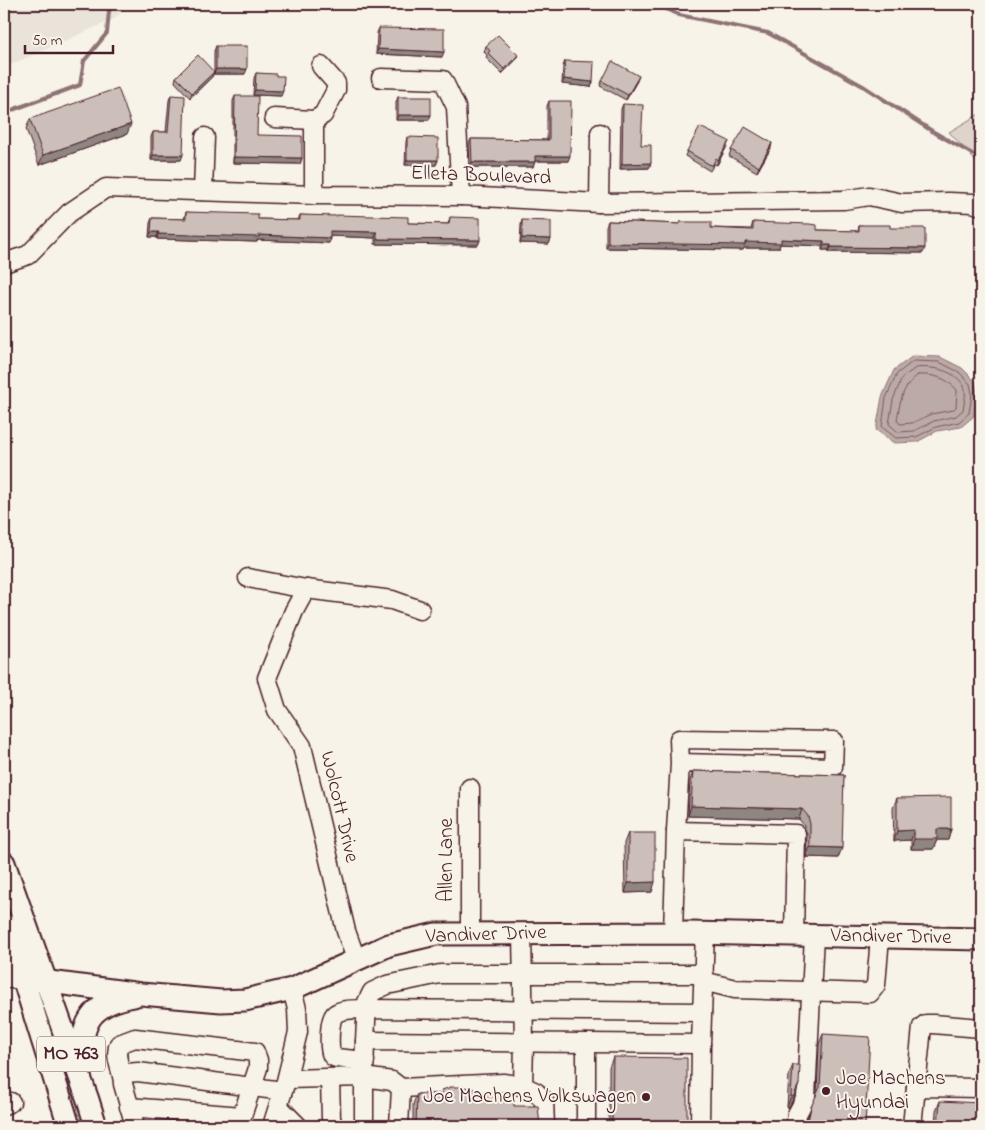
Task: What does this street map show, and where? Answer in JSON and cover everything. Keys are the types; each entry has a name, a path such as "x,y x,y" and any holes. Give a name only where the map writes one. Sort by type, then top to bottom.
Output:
{"main road":[{"name":"MO 763","path":"4,864 96,1126"},
{"name":"MO 763","path":"4,924 14,977 69,1126"},
{"name":"Vandiver Drive","path":"14,977 142,994 221,1001 245,1000 292,989 389,945 436,934 470,932 705,933 981,939"},
{"path":"79,1075 84,1026 94,1011 116,999 142,994"}],"street":[{"path":"274,118 314,120 323,115 336,90 336,83 321,66"},
{"path":"381,78 443,80 456,108 461,196"},
{"path":"314,120 314,195"},
{"path":"599,203 600,133"},
{"path":"203,191 205,137"},
{"name":"Elleta Boulevard","path":"4,264 28,255 69,213 106,188 314,195 461,196 599,203 844,200 869,196 902,203 949,202 973,203 981,206"},
{"path":"248,578 306,589 383,598 420,610"},
{"name":"Wolcott Drive","path":"306,589 294,611 268,678 277,710 302,746 346,930 356,959"},
{"path":"673,933 680,763 679,739 834,741 833,767 680,763"},
{"name":"Allen Lane","path":"470,788 470,932"},
{"path":"676,831 796,834 804,935 811,991 806,1097 797,1114 795,1126"},
{"path":"522,933 523,1086"},
{"path":"700,1126 705,933"},
{"path":"364,1126 367,1002 372,992 387,985 440,974 522,975 703,978 735,989 870,993 876,985 880,937"},
{"path":"272,1126 283,1092 298,1032 297,1009 292,989"},
{"path":"545,1126 544,1100 536,1092 523,1086 503,1083 401,1088 364,1069 332,1056 330,1051 331,1018 342,1011 366,1009 702,1012"},
{"path":"912,1126 922,1027 926,1024 933,1024 981,1028"},
{"path":"129,1106 239,1121 258,1068 255,1052 135,1038 119,1044 117,1049 118,1058 123,1084 134,1126"},
{"path":"365,1041 701,1044"},
{"path":"586,1043 586,1126"},
{"path":"123,1077 127,1073 138,1072 283,1092 364,1069"},
{"path":"330,1078 331,1119 334,1126"},
{"path":"916,1087 981,1088"},
{"path":"399,1126 401,1088"},
{"path":"283,1092 298,1126"}],"shaded area":[{"path":"4,4 130,4 114,19 4,68"},
{"path":"981,113 981,167 949,132"}],"water":[{"path":"913,356 940,357 962,368 975,381 977,394 974,416 961,427 937,431 917,442 894,443 876,430 882,397 894,370"}],"building":[{"path":"379,28 444,29 444,52 378,49"},
{"path":"498,35 518,55 504,69 488,53 490,51 486,46"},
{"path":"216,46 247,46 247,69 216,69"},
{"path":"198,55 214,72 192,93 176,77"},
{"path":"565,61 594,62 593,82 564,79"},
{"path":"612,61 639,76 628,95 602,81"},
{"path":"256,73 284,76 283,91 255,90"},
{"path":"118,88 131,124 43,155 30,119"},
{"path":"171,95 185,96 183,155 153,155 153,132 168,132"},
{"path":"235,96 258,96 257,135 302,136 302,158 234,157"},
{"path":"398,97 431,97 431,115 398,115"},
{"path":"549,101 571,101 570,156 535,156 535,162 472,162 471,139 549,140"},
{"path":"623,104 643,105 641,145 651,145 651,163 622,164"},
{"path":"700,127 729,141 718,160 716,158 712,166 687,151"},
{"path":"745,127 772,143 759,167 731,150"},
{"path":"407,137 438,138 438,160 407,160"},
{"path":"186,212 258,214 258,219 300,220 300,215 408,217 408,223 449,224 450,217 480,218 480,240 377,239 377,232 330,231 330,238 158,234 159,232 151,232 152,218 186,219"},
{"path":"522,220 551,221 551,239 522,238"},
{"path":"608,221 680,224 680,222 711,222 711,228 753,230 753,222 809,224 817,225 817,230 859,231 859,225 890,225 890,228 925,228 925,248 831,247 831,245 824,245 824,241 781,239 781,243 745,242 745,245 608,243"},
{"path":"693,771 844,775 842,848 810,847 810,824 808,816 802,809 691,806"},
{"path":"951,797 951,829 937,829 937,839 914,839 914,830 897,831 897,798"},
{"path":"628,833 655,833 655,882 628,883"},
{"name":"Joe Machens Hyundai","path":"823,1034 870,1037 865,1126 808,1126 811,1107 820,1087"},
{"name":"Joe Machens Volkswagen","path":"613,1057 687,1058 687,1126 612,1126"},
{"path":"793,1065 800,1065 799,1084 793,1097 791,1096"},
{"path":"451,1087 474,1089 474,1092 514,1092 514,1106 538,1106 540,1126 416,1126 417,1094 442,1094 442,1090"},
{"path":"940,1101 981,1103 981,1126 938,1126"}],"waterway":[{"path":"4,113 80,85 84,61 107,33 109,11 114,4"},
{"path":"656,4 679,15 768,33 863,86 932,131 981,159"}],"place":[{"name":"Joe Machens Hyundai","path":"826,1091"},
{"name":"Joe Machens Volkswagen","path":"646,1097"}]}
